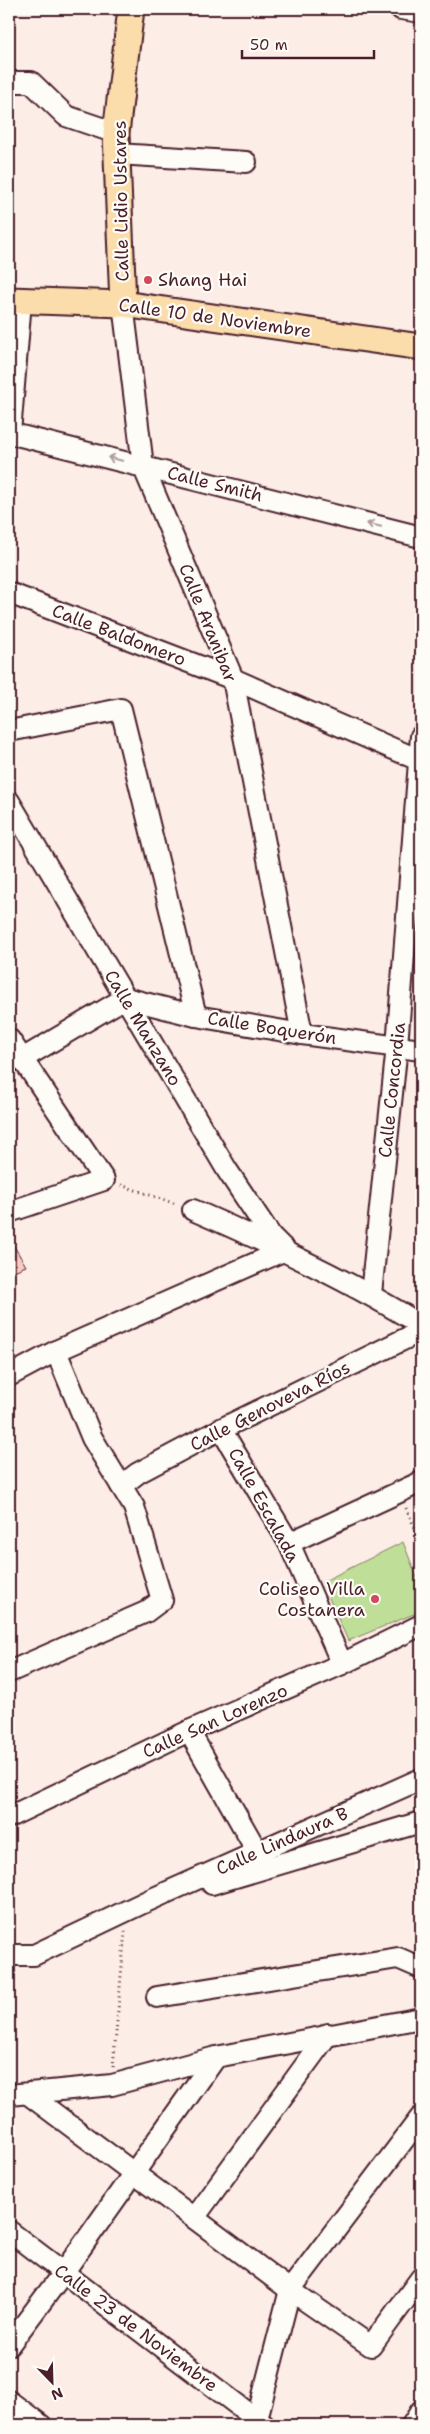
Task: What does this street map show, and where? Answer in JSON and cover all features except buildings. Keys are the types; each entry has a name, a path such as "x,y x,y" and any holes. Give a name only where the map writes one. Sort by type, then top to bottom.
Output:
{"main road":[{"name":"Calle Lidio Ustares","path":"123,304 116,143 131,9"},
{"name":"Calle 10 de Noviembre","path":"15,301 123,304 421,347"}],"street":[{"path":"401,9 421,12"},
{"path":"9,82 31,82 66,116 116,143 246,162"},
{"path":"9,433 15,301"},
{"name":"Calle Aranibar","path":"123,304 143,466 233,678 302,1034"},
{"name":"Calle Smith","path":"9,433 421,537"},
{"name":"Calle Baldomero","path":"9,593 233,678 420,760"},
{"path":"9,731 121,709 196,1016"},
{"name":"Calle Concordia","path":"371,1294 397,1046 421,736"},
{"name":"Calle Manzano","path":"9,801 227,1170 271,1236 285,1250"},
{"path":"22,1059 125,998"},
{"name":"Calle Boquerón","path":"125,998 196,1016 302,1034 421,1050"},
{"path":"9,1039 104,1180 9,1212"},
{"path":"194,1210 285,1250 371,1294 421,1325"},
{"path":"9,1376 56,1351 285,1250"},
{"name":"Calle Genoveva Ríos","path":"121,1486 138,1473 221,1429 421,1331"},
{"path":"9,1672 146,1612 162,1600 134,1507 92,1438 56,1351"},
{"name":"Calle Escalada","path":"221,1429 289,1543 342,1664"},
{"path":"289,1543 421,1482"},
{"name":"Calle San Lorenzo","path":"9,1817 189,1731 342,1664 421,1625"},
{"path":"189,1731 258,1853"},
{"name":"Calle Lindaura B","path":"9,1955 34,1955 135,1907 421,1779"},
{"name":"Calle Lindaura B","path":"135,1907 421,1822"},
{"path":"157,1997 398,1958 421,1968"},
{"path":"18,2095 112,2085 216,2057 328,2034 421,2018"},
{"path":"194,2218 328,2034"},
{"path":"9,2345 63,2273 216,2057"},
{"path":"18,2095 134,2173 290,2290 371,2346 421,2278"},
{"path":"258,2423 290,2290 421,2117"},
{"name":"Calle 23 de Noviembre","path":"9,2231 258,2423"},
{"path":"9,2401 41,2425"},
{"path":"412,2425 421,2411"}],"path":[{"path":"104,1180 194,1210"},
{"path":"398,1492 421,1542"},
{"path":"112,2085 135,1907"}],"green space":[{"name":"Coliseo Villa Costanera","path":"403,1542 421,1588 421,1611 348,1641 322,1582"}],"place":[{"name":"Shang Hai","path":"148,280"},
{"name":"Coliseo Villa Costanera","path":"375,1599"}]}
